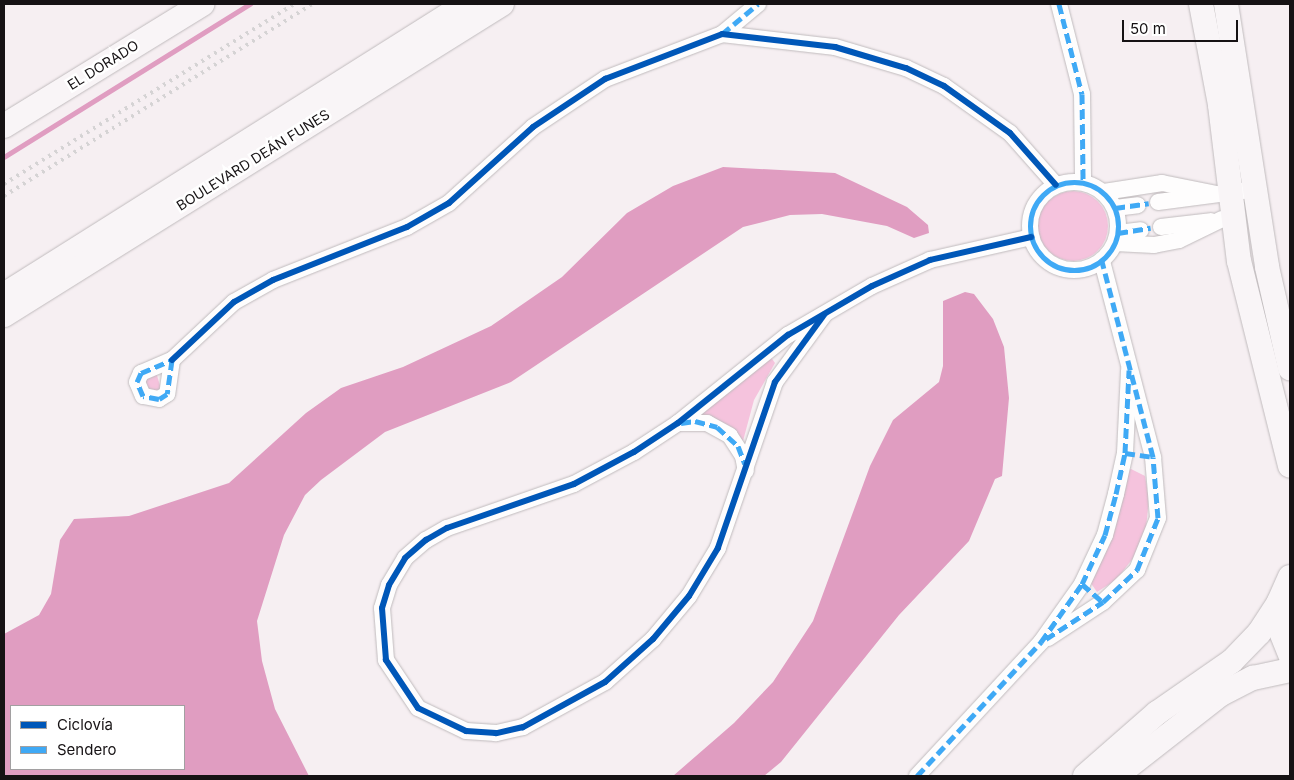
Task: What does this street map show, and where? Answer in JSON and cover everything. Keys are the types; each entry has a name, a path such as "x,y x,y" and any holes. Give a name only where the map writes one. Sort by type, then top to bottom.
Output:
{"street":[{"name":"EL DORADO","path":"4,126 202,4"},
{"name":"BOULEVARD DEÁN FUNES","path":"4,295 464,10 502,4"},
{"path":"172,360 234,302 273,280 407,227 449,203 533,127 605,79 722,34 758,4"},
{"path":"1059,4 1082,94 1083,182"},
{"path":"1201,4 1220,105 1223,193 1227,219 1290,466"},
{"path":"1226,4 1260,214 1290,368"},
{"name":"BOULEVARD DEÁN FUNES","path":"4,315 464,10"},
{"path":"722,34 836,47 906,68 984,113 1010,133 1056,185"},
{"path":"1083,182 1104,192 1115,208 1117,238 1102,261 1089,268 1059,268 1046,261 1031,237 1037,201 1056,185 1083,182"},
{"path":"1104,192 1162,183 1223,193"},
{"path":"1158,202 1257,189"},
{"path":"1179,199 1182,224"},
{"path":"1115,208 1138,204"},
{"path":"1161,227 1260,214"},
{"path":"1117,238 1172,242 1227,219"},
{"path":"1117,238 1141,230"},
{"path":"824,315 775,382 746,474 718,548 689,596 653,638 605,682 523,727 496,732 466,731 418,708 386,660 382,636 389,585 405,558 447,528 574,484 678,424 746,366 824,315 930,260 1031,237"},
{"path":"1041,642 1103,602 1137,570 1150,545 1159,493 1153,457 1102,261"},
{"path":"917,776 1041,642 1082,584 1104,535 1125,453 1129,370"},
{"path":"678,424 707,423 730,436 743,456 746,474"},
{"path":"1125,453 1153,457"},
{"path":"1085,776 1157,713 1232,661 1259,633 1279,602 1290,576"},
{"path":"1082,584 1103,602"},
{"path":"1279,602 1278,622 1290,654"},
{"path":"1116,776 1221,694 1253,678 1290,670"}],"shaded area":[{"path":"723,167 835,173 907,207 928,225 929,233 914,238 887,226 822,214 790,215 743,227 511,382 385,432 321,480 305,495 284,535 257,621 262,661 275,709 309,776 4,776 4,634 39,615 51,594 60,540 74,519 129,516 229,483 306,413 341,388 403,367 491,326 562,277 627,213 673,186"},
{"path":"1073,191 1086,194 1098,201 1105,213 1108,226 1105,239 1098,251 1086,258 1073,261 1060,258 1048,251 1041,239 1038,226 1041,213 1048,201 1060,194"},
{"path":"965,292 974,294 993,319 1004,347 1009,398 1002,476 995,479 969,541 899,615 781,762 764,776 673,776 734,723 773,682 813,621 870,466 893,420 939,382 943,366 943,301"},
{"path":"770,356 775,363 754,400 743,441 702,418 701,413"},
{"path":"156,372 161,389 151,394 141,377"},
{"path":"1131,469 1145,476 1149,499 1146,528 1134,557 1116,580 1097,592 1088,579 1126,471"}],"waterway":[{"path":"4,157 250,4"}],"railway":[{"path":"4,184 294,4"},
{"path":"4,196 313,4"}],"marked path":[{"path":"722,34 758,4"},
{"path":"1059,4 1082,94 1083,182"},
{"path":"1065,182 1083,182 1099,189 1111,201 1118,217 1118,226 1118,235 1111,251 1099,263 1083,270 1065,270 1049,263 1037,251 1030,235 1030,217 1037,201 1049,189 1065,182"},
{"path":"1115,208 1149,203"},
{"path":"1118,233 1151,228"},
{"path":"1046,639 1103,602 1137,570 1158,518 1153,457 1102,261"},
{"path":"172,360 167,394 159,399 143,396 137,382 141,373 172,360"},
{"path":"917,776 1041,642 1082,584 1105,535 1116,494 1125,453 1129,370"},
{"path":"681,423 695,421 717,427 738,446 745,464"},
{"path":"1125,453 1153,457"},
{"path":"1082,584 1103,602"}],"cycle path":[{"path":"172,360 234,302 273,280 407,227 449,203 533,127 605,79 722,34 835,47 906,68 944,86 1010,133 1056,185"},
{"path":"824,315 775,382 718,548 689,596 653,639 605,682 523,727 496,733 466,731 418,708 386,660 382,608 389,585 405,558 426,540 447,528 574,484 634,452 678,423 788,335 872,286 930,260 1031,237"}]}
